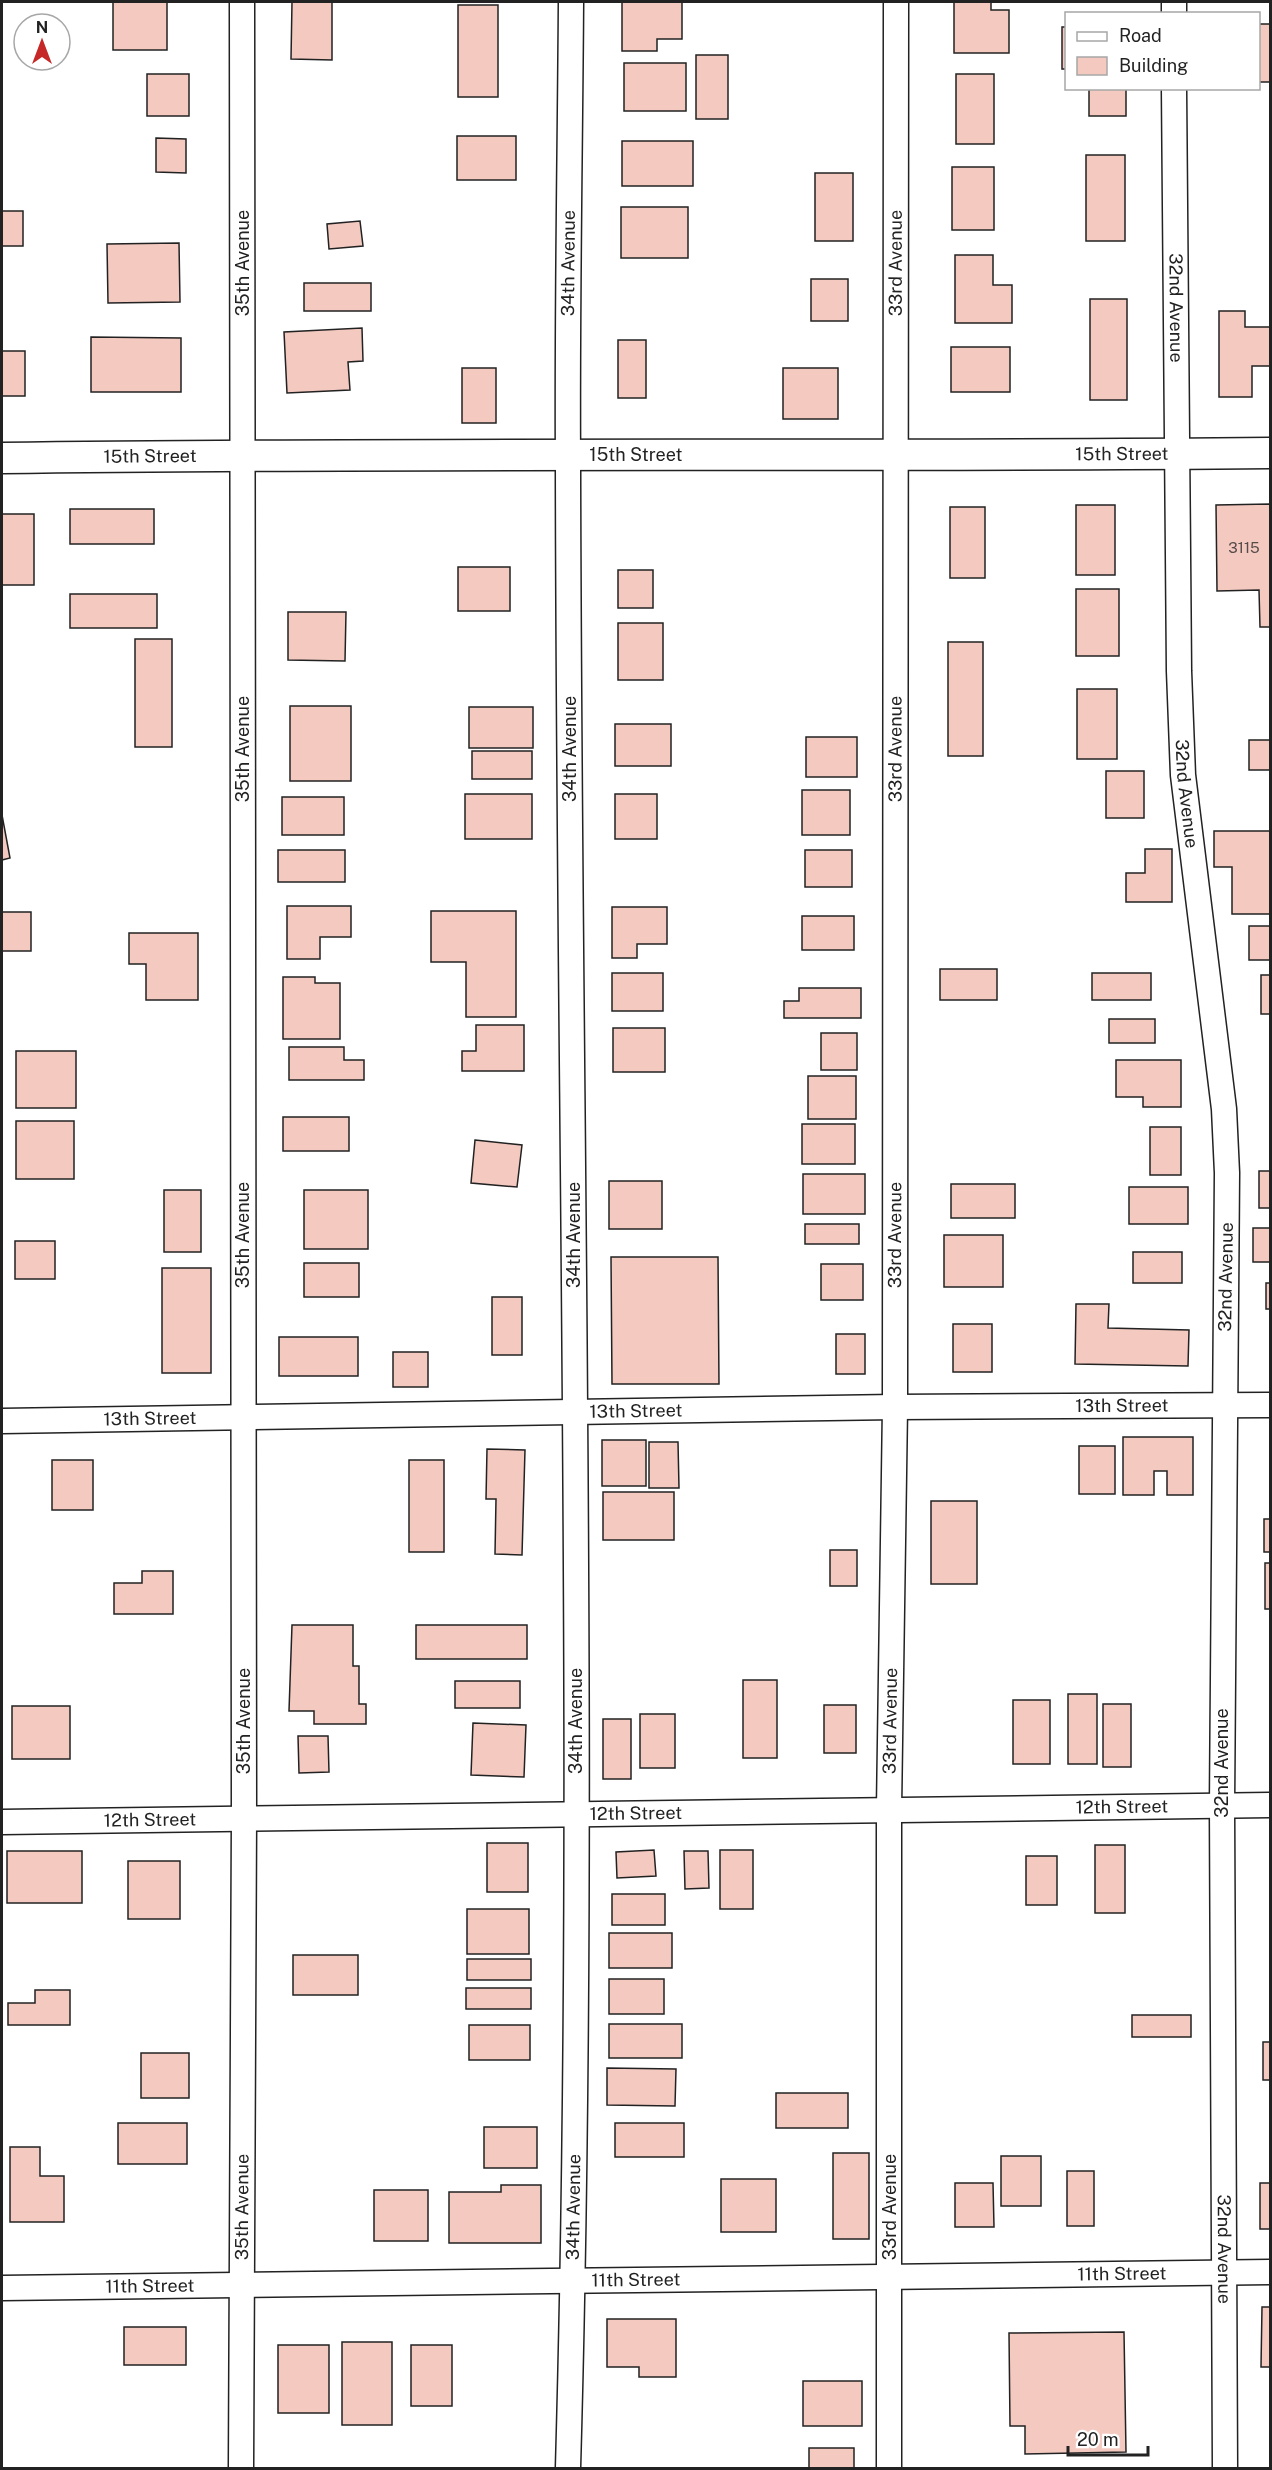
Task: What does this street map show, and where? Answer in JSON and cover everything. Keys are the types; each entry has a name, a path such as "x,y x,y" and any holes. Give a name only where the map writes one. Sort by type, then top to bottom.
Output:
{"street":[{"name":"35th Avenue","path":"241,2469 242,2"},
{"name":"34th Avenue","path":"568,2469 573,2281 576,1813 568,456 571,2"},
{"name":"33rd Avenue","path":"888,2469 889,1809 895,1407 896,2"},
{"name":"32nd Avenue","path":"1174,90 1176,453 1183,775 1224,1109 1227,1173 1222,1806 1225,2469"},
{"name":"15th Street","path":"2,458 243,455 1270,453"},
{"name":"13th Street","path":"2,1421 895,1407 1270,1405"},
{"name":"12th Street","path":"2,1821 1270,1805"},
{"name":"11th Street","path":"2,2288 1270,2272"}],"building":[{"path":"113,2 167,2 167,50 113,50"},
{"path":"292,2 332,2 332,60 291,59"},
{"path":"622,2 682,2 682,39 657,39 657,51 622,51"},
{"path":"954,2 991,2 991,10 1009,10 1009,53 954,53"},
{"path":"458,5 498,5 498,97 458,97"},
{"path":"1260,24 1270,24 1270,82 1260,82"},
{"path":"1062,27 1065,27 1065,69 1062,69"},
{"path":"696,55 728,55 728,119 696,119"},
{"path":"624,63 686,63 686,111 624,111"},
{"path":"147,74 189,74 189,116 147,116"},
{"path":"956,74 994,74 994,144 956,144"},
{"path":"1089,90 1126,90 1126,116 1089,116"},
{"path":"457,136 516,136 516,180 457,180"},
{"path":"156,138 186,139 186,173 156,172"},
{"path":"622,141 693,141 693,186 622,186"},
{"path":"1086,155 1125,155 1125,241 1086,241"},
{"path":"952,167 994,167 994,230 952,230"},
{"path":"815,173 853,173 853,241 815,241"},
{"path":"621,207 688,207 688,258 621,258"},
{"path":"2,211 23,211 23,246 2,246"},
{"path":"360,221 363,246 329,249 327,224"},
{"path":"179,243 180,302 108,303 107,244"},
{"path":"955,255 993,255 993,285 1012,285 1012,323 955,323"},
{"path":"811,279 848,279 848,321 811,321"},
{"path":"304,283 371,283 371,311 304,311"},
{"path":"1090,299 1127,299 1127,400 1090,400"},
{"path":"1219,311 1245,311 1245,327 1270,327 1270,366 1252,366 1252,397 1219,397"},
{"path":"362,328 363,361 348,362 350,390 287,393 284,332"},
{"path":"91,337 181,338 181,392 91,392"},
{"path":"618,340 646,340 646,398 618,398"},
{"path":"951,347 1010,347 1010,392 951,392"},
{"path":"2,351 25,351 25,396 2,396"},
{"path":"462,368 496,368 496,423 462,423"},
{"path":"783,368 838,368 838,419 783,419"},
{"path":"1270,504 1270,627 1260,627 1259,590 1217,591 1216,505"},
{"path":"1076,505 1115,505 1115,575 1076,575"},
{"path":"950,507 985,507 985,578 950,578"},
{"path":"70,509 154,509 154,544 70,544"},
{"path":"2,514 34,514 34,585 2,585"},
{"path":"458,567 510,567 510,611 458,611"},
{"path":"618,570 653,570 653,608 618,608"},
{"path":"1076,589 1119,589 1119,656 1076,656"},
{"path":"70,594 157,594 157,628 70,628"},
{"path":"288,612 346,612 345,661 288,660"},
{"path":"618,623 663,623 663,680 618,680"},
{"path":"135,639 172,639 172,747 135,747"},
{"path":"948,642 983,642 983,756 948,756"},
{"path":"1077,689 1117,689 1117,759 1077,759"},
{"path":"290,706 351,706 351,781 290,781"},
{"path":"469,707 533,707 533,748 469,748"},
{"path":"615,724 671,724 671,766 615,766"},
{"path":"806,737 857,737 857,777 806,777"},
{"path":"1249,740 1270,740 1270,770 1249,770"},
{"path":"472,751 532,751 532,779 472,779"},
{"path":"1106,771 1144,771 1144,818 1106,818"},
{"path":"802,790 850,790 850,835 802,835"},
{"path":"465,794 532,794 532,839 465,839"},
{"path":"615,794 657,794 657,839 615,839"},
{"path":"282,797 344,797 344,835 282,835"},
{"path":"2,815 10,858 2,860"},
{"path":"1214,831 1270,831 1270,914 1232,914 1232,867 1214,867"},
{"path":"1145,849 1172,849 1172,902 1126,902 1126,873 1145,873"},
{"path":"278,850 345,850 345,882 278,882"},
{"path":"805,850 852,850 852,887 805,887"},
{"path":"287,906 351,906 351,937 320,937 320,959 287,959"},
{"path":"612,907 667,907 667,944 637,944 637,958 612,958"},
{"path":"431,911 516,911 516,1017 466,1017 466,962 431,962"},
{"path":"2,912 31,912 31,951 2,951"},
{"path":"802,916 854,916 854,950 802,950"},
{"path":"1249,926 1270,926 1270,960 1249,960"},
{"path":"129,933 198,933 198,1000 146,1000 146,964 129,964"},
{"path":"940,969 997,969 997,1000 940,1000"},
{"path":"612,973 663,973 663,1011 612,1011"},
{"path":"1092,973 1151,973 1151,1000 1092,1000"},
{"path":"1261,975 1270,975 1270,1014 1261,1014"},
{"path":"283,977 315,977 315,983 340,983 340,1039 283,1039"},
{"path":"799,988 861,988 861,1018 784,1018 784,1001 799,1001"},
{"path":"1109,1019 1155,1019 1155,1043 1109,1043"},
{"path":"476,1025 524,1025 524,1071 462,1071 462,1051 476,1051"},
{"path":"613,1028 665,1028 665,1072 613,1072"},
{"path":"821,1033 857,1033 857,1070 821,1070"},
{"path":"289,1047 344,1047 344,1060 364,1060 364,1080 289,1080"},
{"path":"16,1051 76,1051 76,1108 16,1108"},
{"path":"1116,1060 1181,1060 1181,1107 1143,1107 1143,1097 1116,1097"},
{"path":"808,1076 856,1076 856,1119 808,1119"},
{"path":"283,1117 349,1117 349,1151 283,1151"},
{"path":"16,1121 74,1121 74,1179 16,1179"},
{"path":"802,1124 855,1124 855,1164 802,1164"},
{"path":"1150,1127 1181,1127 1181,1175 1150,1175"},
{"path":"475,1140 522,1145 517,1187 471,1183"},
{"path":"1259,1171 1270,1171 1270,1208 1259,1208"},
{"path":"803,1174 865,1174 865,1214 803,1214"},
{"path":"609,1181 662,1181 662,1229 609,1229"},
{"path":"951,1184 1015,1184 1015,1218 951,1218"},
{"path":"1129,1187 1188,1187 1188,1224 1129,1224"},
{"path":"164,1190 201,1190 201,1252 164,1252"},
{"path":"304,1190 368,1190 368,1249 304,1249"},
{"path":"805,1224 859,1224 859,1244 805,1244"},
{"path":"1253,1228 1270,1228 1270,1262 1253,1262"},
{"path":"944,1235 1003,1235 1003,1287 944,1287"},
{"path":"15,1241 55,1241 55,1279 15,1279"},
{"path":"1133,1252 1182,1252 1182,1283 1133,1283"},
{"path":"611,1257 718,1257 719,1384 612,1384"},
{"path":"304,1263 359,1263 359,1297 304,1297"},
{"path":"821,1264 863,1264 863,1300 821,1300"},
{"path":"162,1268 211,1268 211,1373 162,1373"},
{"path":"1266,1283 1270,1283 1270,1309 1266,1309"},
{"path":"492,1297 522,1297 522,1355 492,1355"},
{"path":"1076,1304 1109,1304 1108,1328 1189,1330 1188,1366 1075,1364"},
{"path":"953,1324 992,1324 992,1372 953,1372"},
{"path":"836,1334 865,1334 865,1374 836,1374"},
{"path":"279,1337 358,1337 358,1376 279,1376"},
{"path":"393,1352 428,1352 428,1387 393,1387"},
{"path":"1123,1437 1193,1437 1193,1495 1167,1495 1167,1471 1154,1471 1154,1495 1123,1495"},
{"path":"602,1440 646,1440 646,1486 602,1486"},
{"path":"649,1442 678,1442 679,1488 649,1488"},
{"path":"1079,1446 1115,1446 1115,1494 1079,1494"},
{"path":"487,1449 525,1450 522,1555 495,1554 496,1499 486,1499"},
{"path":"52,1460 93,1460 93,1510 52,1510"},
{"path":"409,1460 444,1460 444,1552 409,1552"},
{"path":"603,1492 674,1492 674,1540 603,1540"},
{"path":"931,1501 977,1501 977,1584 931,1584"},
{"path":"1264,1519 1270,1519 1270,1552 1264,1552"},
{"path":"830,1550 857,1550 857,1586 830,1586"},
{"path":"1265,1563 1270,1563 1270,1609 1265,1609"},
{"path":"142,1571 173,1571 173,1614 114,1614 114,1583 142,1583"},
{"path":"292,1625 353,1625 353,1666 359,1666 359,1704 366,1704 366,1724 314,1724 314,1711 289,1711"},
{"path":"416,1625 527,1625 527,1659 416,1659"},
{"path":"743,1680 777,1680 777,1758 743,1758"},
{"path":"455,1681 520,1681 520,1708 455,1708"},
{"path":"1068,1694 1097,1694 1097,1764 1068,1764"},
{"path":"1013,1700 1050,1700 1050,1764 1013,1764"},
{"path":"1103,1704 1131,1704 1131,1767 1103,1767"},
{"path":"824,1705 856,1705 856,1753 824,1753"},
{"path":"12,1706 70,1706 70,1759 12,1759"},
{"path":"640,1714 675,1714 675,1768 640,1768"},
{"path":"603,1719 631,1719 631,1779 603,1779"},
{"path":"473,1723 526,1725 524,1777 471,1775"},
{"path":"298,1736 328,1736 329,1772 299,1773"},
{"path":"487,1843 528,1843 528,1892 487,1892"},
{"path":"1095,1845 1125,1845 1125,1913 1095,1913"},
{"path":"654,1850 656,1876 617,1878 616,1852"},
{"path":"720,1850 753,1850 753,1909 720,1909"},
{"path":"7,1851 82,1851 82,1903 7,1903"},
{"path":"684,1851 708,1851 709,1888 685,1889"},
{"path":"1026,1856 1057,1856 1057,1905 1026,1905"},
{"path":"128,1861 180,1861 180,1919 128,1919"},
{"path":"612,1894 665,1894 665,1925 612,1925"},
{"path":"467,1909 529,1909 529,1954 467,1954"},
{"path":"609,1933 672,1933 672,1968 609,1968"},
{"path":"293,1955 358,1955 358,1995 293,1995"},
{"path":"467,1959 531,1959 531,1980 467,1980"},
{"path":"609,1979 664,1979 664,2014 609,2014"},
{"path":"466,1988 531,1988 531,2009 466,2009"},
{"path":"35,1990 70,1990 70,2025 8,2025 8,2003 35,2003"},
{"path":"1132,2015 1191,2015 1191,2037 1132,2037"},
{"path":"609,2024 682,2024 682,2058 609,2058"},
{"path":"469,2025 530,2025 530,2060 469,2060"},
{"path":"1263,2042 1270,2042 1270,2080 1263,2080"},
{"path":"141,2053 189,2053 189,2098 141,2098"},
{"path":"607,2068 676,2069 675,2106 607,2105"},
{"path":"776,2093 848,2093 848,2128 776,2128"},
{"path":"118,2123 187,2123 187,2164 118,2164"},
{"path":"615,2123 684,2123 684,2157 615,2157"},
{"path":"484,2127 537,2127 537,2168 484,2168"},
{"path":"10,2147 40,2147 40,2176 64,2176 64,2222 10,2222"},
{"path":"833,2153 869,2153 869,2239 833,2239"},
{"path":"1001,2156 1041,2156 1041,2206 1001,2206"},
{"path":"1067,2171 1094,2171 1094,2226 1067,2226"},
{"path":"721,2179 776,2179 776,2232 721,2232"},
{"path":"955,2183 993,2183 994,2227 955,2227"},
{"path":"1260,2183 1270,2183 1270,2229 1260,2229"},
{"path":"501,2185 541,2185 541,2243 449,2243 449,2192 501,2192"},
{"path":"374,2190 428,2190 428,2241 374,2241"},
{"path":"1262,2307 1270,2307 1270,2367 1261,2367"},
{"path":"607,2319 676,2319 676,2377 639,2377 639,2367 607,2367"},
{"path":"124,2327 186,2327 186,2365 124,2365"},
{"path":"1124,2332 1126,2452 1025,2454 1025,2426 1010,2426 1009,2333"},
{"path":"342,2342 392,2342 392,2425 342,2425"},
{"path":"278,2345 329,2345 329,2413 278,2413"},
{"path":"411,2345 452,2345 452,2406 411,2406"},
{"path":"803,2381 862,2381 862,2426 803,2426"},
{"path":"809,2448 854,2448 854,2468 809,2468"}]}
